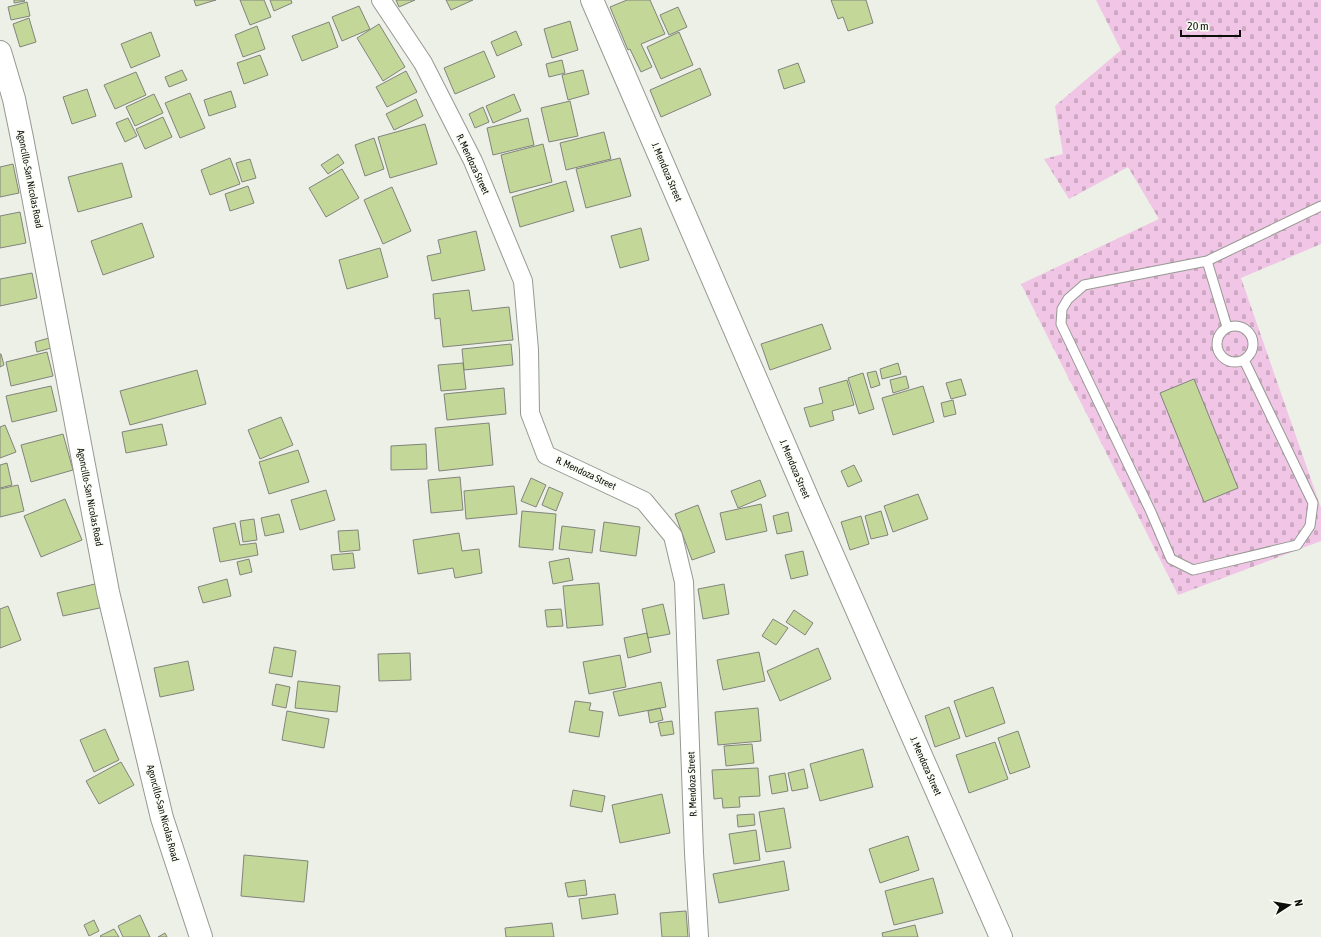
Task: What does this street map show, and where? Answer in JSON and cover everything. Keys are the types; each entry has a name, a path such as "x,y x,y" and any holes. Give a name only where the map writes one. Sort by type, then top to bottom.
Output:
{"main road":[{"name":"J. Mendoza Street","path":"592,0 808,499 1001,937"},
{"name":"Agoncillo-San Nicolas Road","path":"0,52 14,99 22,138 108,592 162,818 200,937"}],"street":[{"name":"R. Mendoza Street","path":"381,0 423,63 473,161 524,281 529,350 530,413 546,455 644,501 673,536 684,582 694,852 699,937"}],"lane":[{"path":"1244,360 1313,503 1310,526 1297,545 1193,570 1171,559 1151,512 1061,324 1062,308 1068,299 1084,285 1207,261 1321,206"},
{"path":"1207,261 1226,328"},
{"path":"1238,325 1248,331 1253,341 1252,352 1244,360 1233,362 1222,357 1217,347 1219,336 1226,328 1238,325"}],"green space":[{"path":"1096,0 1321,0 1321,244 1241,278 1321,508 1321,541 1178,595 1021,284 1159,219 1128,167 1069,199 1044,159 1063,154 1055,106 1121,50"}],"building":[{"path":"14,0 24,0 25,1 14,3"},
{"path":"194,0 216,0 196,6"},
{"path":"240,0 264,0 271,17 250,25"},
{"path":"270,0 291,0 292,3 274,11"},
{"path":"396,0 415,0 399,7"},
{"path":"446,0 473,0 451,10"},
{"path":"627,0 650,0 665,34 641,44 652,67 641,72 630,49 628,50 610,7"},
{"path":"831,0 866,0 873,23 848,31 843,17 838,19"},
{"path":"27,2 30,16 11,20 8,7"},
{"path":"359,6 370,29 342,41 332,17"},
{"path":"678,7 687,27 669,35 660,15"},
{"path":"29,18 36,42 20,47 13,24"},
{"path":"570,21 578,50 552,58 544,29"},
{"path":"329,22 338,47 302,61 292,36"},
{"path":"379,24 405,67 383,81 357,38"},
{"path":"257,26 265,49 243,57 235,35"},
{"path":"516,31 522,45 497,56 491,42"},
{"path":"151,32 160,56 131,68 121,44"},
{"path":"679,32 693,65 661,79 647,47"},
{"path":"484,51 495,77 455,94 444,68"},
{"path":"260,55 268,75 244,84 237,63"},
{"path":"562,60 565,73 549,77 546,64"},
{"path":"798,63 805,82 784,89 778,70"},
{"path":"700,68 711,95 661,117 650,90"},
{"path":"182,70 187,80 169,87 165,77"},
{"path":"583,70 589,94 568,100 562,75"},
{"path":"406,71 417,92 387,107 376,87"},
{"path":"136,72 146,95 115,109 104,85"},
{"path":"87,89 96,116 72,124 63,97"},
{"path":"231,91 236,107 209,116 204,100"},
{"path":"190,93 205,128 180,138 165,103"},
{"path":"154,94 163,113 135,126 126,107"},
{"path":"514,94 521,111 493,123 486,106"},
{"path":"416,99 423,116 394,130 386,114"},
{"path":"570,101 578,136 549,142 541,108"},
{"path":"483,107 489,122 475,128 469,114"},
{"path":"163,117 172,137 145,149 136,129"},
{"path":"128,118 137,136 125,142 116,123"},
{"path":"528,118 534,145 493,155 487,128"},
{"path":"425,124 437,164 390,178 378,137"},
{"path":"604,132 611,159 566,170 560,143"},
{"path":"374,138 384,169 365,176 355,145"},
{"path":"543,144 552,182 510,193 501,155"},
{"path":"338,154 344,163 328,174 321,165"},
{"path":"230,158 240,184 210,195 201,170"},
{"path":"620,158 631,196 586,208 576,169"},
{"path":"250,159 256,178 242,182 236,163"},
{"path":"122,163 132,197 78,212 68,177"},
{"path":"13,164 19,193 0,197 0,167"},
{"path":"342,169 359,198 326,217 309,188"},
{"path":"566,181 574,211 520,227 512,197"},
{"path":"248,186 254,203 230,211 225,194"},
{"path":"392,187 411,231 383,244 364,200"},
{"path":"20,212 26,243 0,248 0,216"},
{"path":"142,223 154,257 103,275 91,241"},
{"path":"641,228 649,260 620,268 611,236"},
{"path":"476,231 485,270 432,281 427,256 441,253 438,240"},
{"path":"380,248 388,277 347,289 339,260"},
{"path":"32,273 37,298 0,306 0,279"},
{"path":"469,290 472,311 509,307 513,340 443,347 440,318 435,319 433,294"},
{"path":"822,324 831,349 770,370 761,344"},
{"path":"49,338 51,348 37,352 35,342"},
{"path":"511,344 513,365 464,370 462,349"},
{"path":"47,352 53,376 11,386 6,362"},
{"path":"0,354 4,365 0,367"},
{"path":"463,363 466,389 441,391 438,365"},
{"path":"898,363 901,374 882,379 880,369"},
{"path":"197,370 206,404 130,425 120,391"},
{"path":"876,371 880,385 871,388 867,373"},
{"path":"863,373 874,409 859,414 848,378"},
{"path":"906,376 909,388 893,393 890,380"},
{"path":"961,379 966,395 951,399 946,383"},
{"path":"1194,379 1238,488 1204,502 1160,393"},
{"path":"847,380 854,405 832,411 834,420 810,427 804,408 823,403 819,388"},
{"path":"51,386 57,411 12,422 6,396"},
{"path":"923,386 934,422 893,435 882,398"},
{"path":"504,388 506,414 447,420 444,394"},
{"path":"953,400 956,414 944,417 941,403"},
{"path":"281,417 293,445 260,459 248,430"},
{"path":"489,423 493,465 439,471 435,428"},
{"path":"162,424 167,445 126,453 122,432"},
{"path":"5,425 16,452 0,458 0,427"},
{"path":"63,434 73,470 31,482 21,445"},
{"path":"426,444 427,469 391,470 391,446"},
{"path":"298,450 309,482 269,494 259,462"},
{"path":"7,463 12,485 0,488 0,465"},
{"path":"854,465 862,481 848,487 841,471"},
{"path":"460,477 463,510 431,513 428,480"},
{"path":"531,478 546,485 536,507 521,501"},
{"path":"760,480 766,496 738,508 731,491"},
{"path":"18,485 24,511 0,517 0,489"},
{"path":"514,486 517,514 466,519 464,491"},
{"path":"549,487 563,493 556,511 542,505"},
{"path":"326,490 335,520 300,530 291,500"},
{"path":"918,494 928,519 893,532 884,506"},
{"path":"65,499 82,540 41,557 24,516"},
{"path":"761,504 767,531 726,540 720,513"},
{"path":"698,505 715,552 692,560 675,514"},
{"path":"522,511 556,514 553,550 519,547"},
{"path":"881,511 888,535 871,539 865,516"},
{"path":"788,512 792,531 777,534 773,516"},
{"path":"279,514 284,532 265,536 261,518"},
{"path":"861,516 869,544 850,550 841,522"},
{"path":"254,519 257,540 243,542 240,521"},
{"path":"604,522 640,527 636,556 600,551"},
{"path":"235,523 240,545 256,543 258,555 220,562 213,528"},
{"path":"562,526 595,530 592,553 559,549"},
{"path":"358,530 360,550 340,552 338,531"},
{"path":"459,533 462,551 479,549 482,573 455,578 453,568 418,574 413,540"},
{"path":"803,551 808,575 791,579 785,555"},
{"path":"353,553 355,568 333,570 331,555"},
{"path":"569,558 573,580 553,584 549,562"},
{"path":"249,559 252,572 240,575 237,562"},
{"path":"227,579 231,596 203,603 198,587"},
{"path":"99,583 104,607 63,616 57,593"},
{"path":"599,583 603,625 567,628 563,586"},
{"path":"724,584 729,614 703,619 698,589"},
{"path":"663,604 670,634 648,638 642,609"},
{"path":"8,606 21,640 0,648 0,609"},
{"path":"561,609 563,626 547,627 545,610"},
{"path":"794,610 813,623 805,635 786,622"},
{"path":"773,619 788,628 776,645 762,636"},
{"path":"647,633 651,652 628,658 624,638"},
{"path":"274,647 296,651 292,677 269,673"},
{"path":"818,648 831,679 780,701 767,671"},
{"path":"759,652 765,681 723,690 717,660"},
{"path":"410,653 411,680 379,681 378,654"},
{"path":"620,655 626,687 589,694 583,662"},
{"path":"188,661 194,690 160,697 154,668"},
{"path":"298,681 340,686 337,712 295,708"},
{"path":"661,682 666,707 619,716 613,692"},
{"path":"276,684 290,687 286,708 272,705"},
{"path":"993,687 1005,723 966,737 954,701"},
{"path":"575,701 591,703 589,710 603,712 599,737 569,732"},
{"path":"949,707 960,738 935,747 925,716"},
{"path":"660,708 663,720 650,723 648,711"},
{"path":"758,708 761,741 718,745 715,712"},
{"path":"287,711 329,719 324,748 282,740"},
{"path":"672,721 674,734 661,736 658,723"},
{"path":"105,729 119,760 94,772 80,740"},
{"path":"1018,731 1030,767 1010,774 998,738"},
{"path":"995,742 1008,779 969,793 956,755"},
{"path":"752,744 754,763 726,766 724,746"},
{"path":"863,749 873,787 820,801 810,764"},
{"path":"121,762 134,785 99,804 86,781"},
{"path":"758,768 760,796 739,797 740,807 723,808 722,798 714,799 712,770"},
{"path":"804,769 808,788 792,791 788,773"},
{"path":"785,773 788,791 772,794 769,776"},
{"path":"573,790 605,796 602,812 570,806"},
{"path":"662,794 670,833 620,843 612,805"},
{"path":"784,808 791,848 766,852 759,812"},
{"path":"754,814 755,825 738,827 737,815"},
{"path":"756,830 760,860 734,864 729,834"},
{"path":"908,836 919,870 880,883 869,849"},
{"path":"244,855 308,861 304,902 241,896"},
{"path":"784,861 789,890 719,903 713,874"},
{"path":"933,878 943,913 894,925 885,891"},
{"path":"585,880 587,895 568,897 565,883"},
{"path":"615,894 618,914 582,919 579,899"},
{"path":"686,911 688,937 662,937 660,913"},
{"path":"140,915 150,937 123,937 118,926"},
{"path":"94,920 99,931 89,936 84,925"},
{"path":"552,923 554,937 506,937 505,928"},
{"path":"915,925 918,937 883,937 882,933"},
{"path":"114,929 119,937 100,936"},
{"path":"165,933 167,937 158,937"}]}
